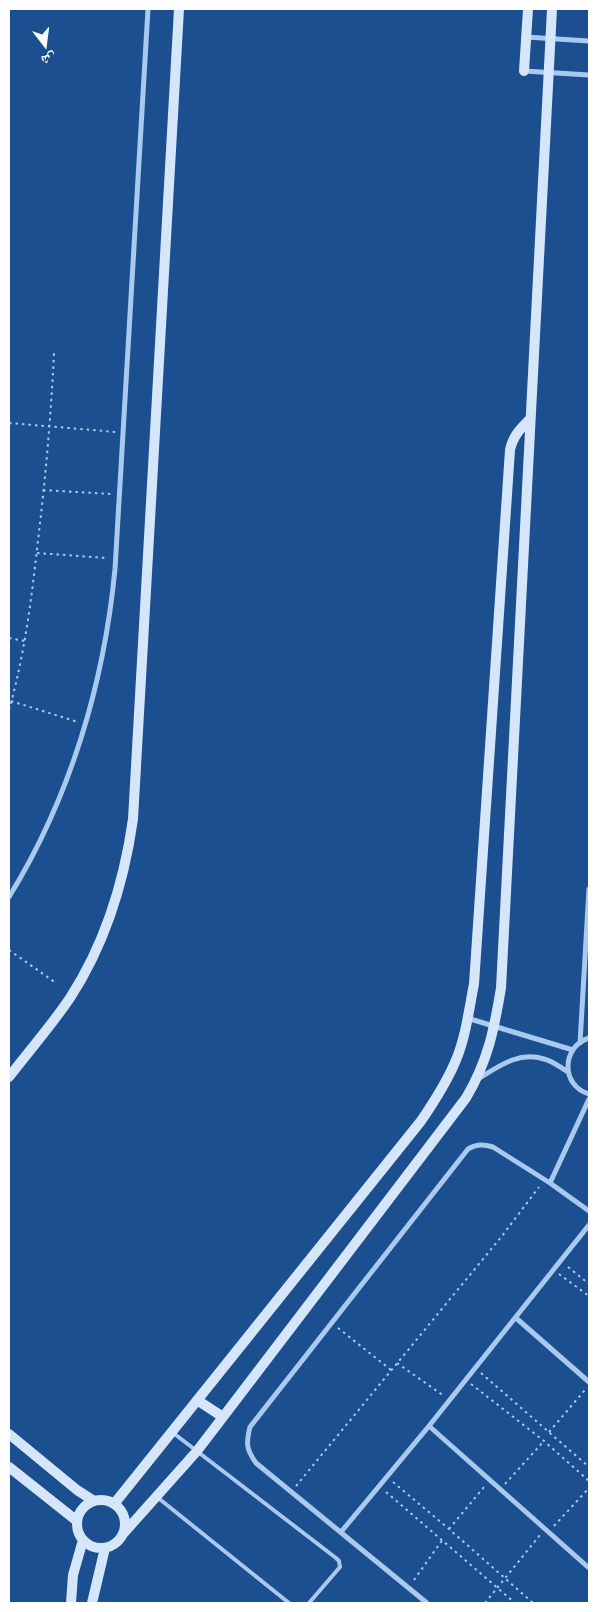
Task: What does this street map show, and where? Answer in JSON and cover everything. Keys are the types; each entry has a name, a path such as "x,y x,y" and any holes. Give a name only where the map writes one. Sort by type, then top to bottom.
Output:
{"street":[{"path":"9,897 34,852 68,776 85,725 106,643 116,558 148,9"},
{"path":"9,1077 70,998 94,955 120,888 130,842 133,819 179,9"},
{"path":"528,9 524,71 589,75"},
{"path":"123,1534 125,1520 123,1514 114,1504 100,1500 94,1501 82,1509 77,1521 77,1528 83,1540 94,1548 104,1548 114,1544 157,1497 223,1418 466,1098 477,1080 487,1056 495,1025 501,978 552,9"},
{"path":"526,37 589,41"},
{"path":"114,1504 421,1121 436,1099 456,1060 463,1038 475,970 510,450 512,439 530,419"},
{"path":"580,1043 589,889"},
{"path":"467,1018 573,1050"},
{"path":"589,1038 573,1050 568,1060 568,1072 574,1084 589,1094"},
{"path":"477,1080 509,1060 528,1056 545,1059 568,1072"},
{"path":"548,1181 589,1099"},
{"path":"427,1603 256,1463 248,1452 247,1440 250,1427 468,1149 476,1145 485,1144 493,1147 548,1181 589,1211"},
{"path":"341,1532 429,1426 589,1225"},
{"path":"516,1318 589,1384"},
{"path":"197,1400 223,1418"},
{"path":"429,1426 589,1568"},
{"path":"9,1434 94,1501"},
{"path":"9,1467 77,1521"},
{"path":"70,1603 73,1575 83,1540"},
{"path":"92,1603 104,1548"}],"lane":[{"path":"172,1432 336,1558 340,1567 309,1603"},
{"path":"157,1497 289,1603"}],"path":[{"path":"9,710 25,641 50,427 54,352"},
{"path":"9,423 122,433"},
{"path":"43,490 119,495"},
{"path":"36,553 116,558"},
{"path":"9,638 25,641"},
{"path":"11,701 85,725"},
{"path":"9,950 56,983"},
{"path":"291,1492 548,1181"},
{"path":"561,1261 589,1284"},
{"path":"554,1270 589,1296"},
{"path":"332,1323 391,1370"},
{"path":"397,1362 450,1400"},
{"path":"475,1368 589,1467"},
{"path":"466,1380 544,1441 589,1481"},
{"path":"549,1432 589,1384"},
{"path":"500,1489 544,1441"},
{"path":"387,1477 533,1603"},
{"path":"449,1529 490,1479"},
{"path":"379,1486 443,1539 515,1603"},
{"path":"485,1603 547,1530 589,1488"},
{"path":"408,1588 443,1539"}]}
